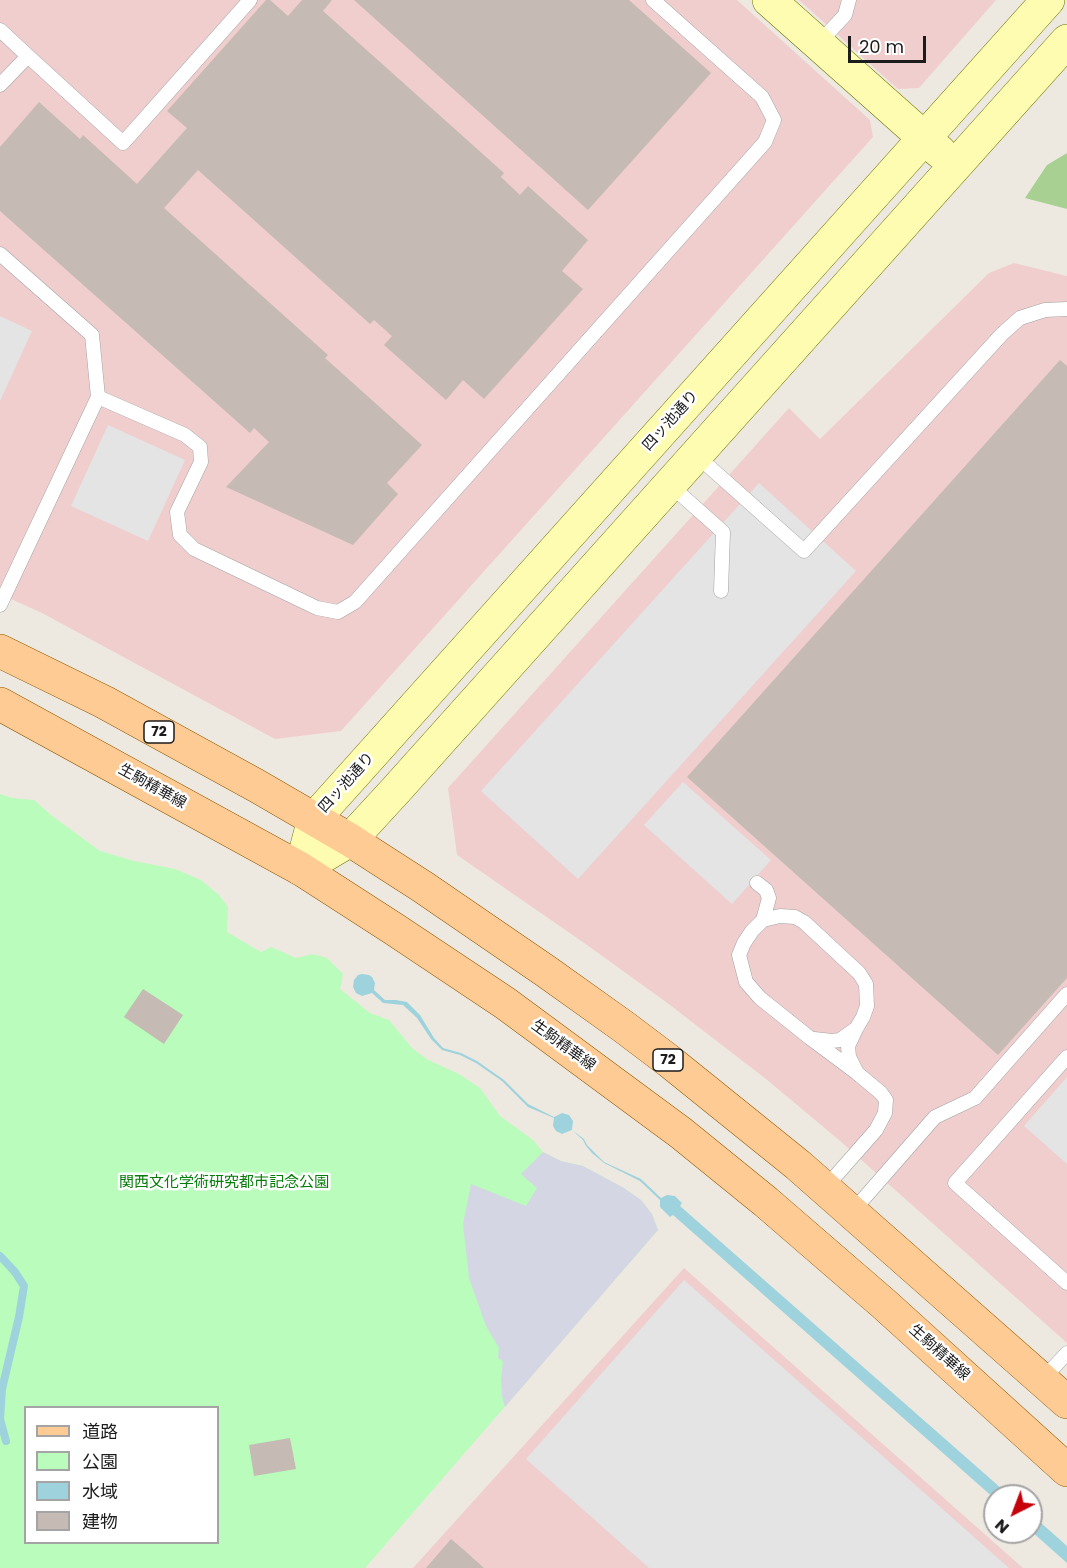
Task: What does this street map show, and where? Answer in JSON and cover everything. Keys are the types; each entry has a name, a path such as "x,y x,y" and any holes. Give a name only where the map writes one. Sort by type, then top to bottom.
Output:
{"main road":[{"path":"769,0 955,165"},
{"name":"四ッ池通り","path":"301,869 314,819 1048,0"},
{"path":"301,869 350,840 1067,40"},
{"name":"72","path":"0,651 104,702 247,780 350,840 624,1027 771,1142 1067,1402"},
{"name":"生駒精華線","path":"0,705 301,869 505,1004 681,1133 766,1202 876,1297 1067,1470"}],"lane":[{"path":"0,30 123,143 250,0"},
{"path":"98,398 185,435 200,447 201,462 177,513 180,535 194,549 317,608 338,612 355,602 765,142 774,120 762,97 653,0"},
{"path":"818,44 844,15 849,0"},
{"path":"0,85 28,56"},
{"path":"0,254 92,335 98,398 0,605"},
{"path":"696,455 804,551 1002,334 1020,318 1045,310 1067,309"},
{"path":"669,484 723,532 721,591"},
{"path":"757,883 766,890 769,898 763,920 744,942 739,955 746,982 760,998 857,1073 886,1100 885,1113 876,1130 825,1188"},
{"path":"763,920 780,916 795,917 804,922 859,973 866,984 867,1006 848,1046 849,1057 857,1073"},
{"path":"852,1212 935,1117 975,1098 1067,994"},
{"path":"810,1038 840,1040 856,1029"},
{"path":"1067,1057 955,1183 1067,1283"},
{"path":"1042,1380 1067,1353"}],"shaded area":[{"path":"0,0 737,0 870,120 873,137 341,731 275,739 42,613 0,594"},
{"path":"799,0 996,0 919,88 898,89"},
{"path":"1014,263 1067,276 1067,1343 839,1140 766,1079 666,1002 457,855 448,788 789,408 820,439 989,273"},
{"path":"0,316 32,331 0,401"},
{"path":"108,425 185,460 148,541 71,506"},
{"path":"759,483 856,571 578,879 481,791"},
{"path":"683,782 771,860 732,904 644,825"},
{"path":"1067,1077 1067,1164 1024,1126"},
{"path":"543,1152 561,1161 583,1166 624,1188 641,1200 652,1214 658,1230 505,1407 501,1380 503,1361 498,1358 499,1348 486,1326 469,1278 463,1224 471,1184 526,1206 537,1188 521,1174"},
{"path":"684,1268 983,1533 983,1544 996,1544 1023,1568 413,1568"},
{"path":"684,1280 1009,1568 649,1568 526,1459"}],"green space":[{"path":"1067,153 1067,209 1025,198 1047,165"},
{"name":"関西文化学術研究都市記念公園","path":"0,794 12,798 34,800 100,851 175,869 201,880 219,895 228,907 227,932 261,952 271,947 296,958 313,954 327,958 343,974 340,989 370,1013 389,1020 412,1048 428,1060 459,1074 480,1088 500,1116 533,1140 543,1152 561,1161 583,1166 624,1188 641,1200 652,1214 658,1230 365,1568 0,1568"}],"water":[{"path":"362,974 372,977 375,983 374,990 385,1000 407,1002 420,1015 443,1048 477,1061 504,1080 528,1104 554,1117 562,1113 569,1115 573,1121 572,1130 562,1134 556,1131 553,1126 554,1118 528,1107 502,1081 476,1063 442,1050 431,1039 417,1018 403,1005 383,1003 372,993 362,996 356,993 353,987 354,980"},
{"path":"572,1130 584,1139 604,1162 641,1179 661,1198 667,1195 675,1196 682,1203 680,1206 996,1484 983,1484 983,1488 673,1215 670,1217 660,1207 660,1200 640,1181 604,1163 592,1153"},
{"path":"1043,1525 1067,1546 1067,1563 1043,1542"}],"building":[{"path":"266,0 270,0 288,16 302,0 332,0 323,11 504,173 501,177 520,195 528,186 588,240 562,271 583,289 484,399 463,380 446,400 384,345 392,336 374,320 370,324 198,170 164,208 328,355 325,358 422,445 387,483 398,494 353,545 226,487 269,442 254,428 250,433 0,211 0,147 39,102 80,139 83,135 137,184 187,128 167,111"},
{"path":"354,0 629,0 711,73 588,210"},
{"path":"1060,360 1067,366 1067,978 998,1055 687,777"},
{"path":"143,989 183,1015 164,1044 124,1017"},
{"path":"290,1438 296,1469 254,1476 249,1445"},
{"path":"451,1539 464,1550 484,1568 426,1568"}],"waterway":[{"path":"0,1256 24,1286 2,1389 0,1419 6,1441"}]}
